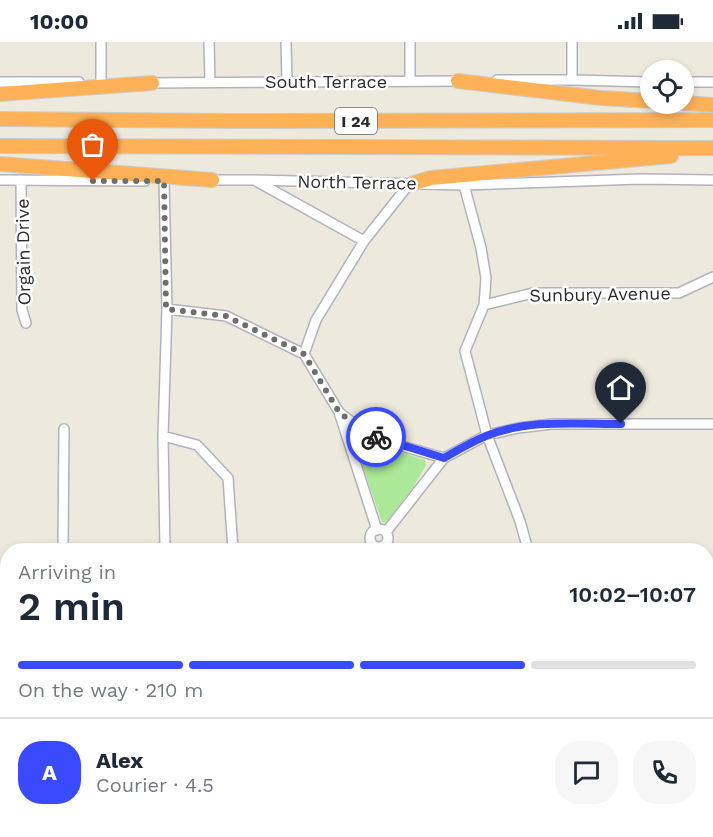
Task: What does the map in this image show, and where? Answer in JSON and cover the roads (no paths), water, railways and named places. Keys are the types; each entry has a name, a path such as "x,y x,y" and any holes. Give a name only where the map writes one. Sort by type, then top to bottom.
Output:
{"highway":[{"path":"458,81 640,100"},
{"path":"0,94 152,83"},
{"path":"694,104 713,105"},
{"name":"I 24","path":"0,119 713,120"},
{"name":"I 24","path":"0,146 713,150"},
{"path":"412,183 431,178 713,150"},
{"path":"0,164 212,180"}],"street":[{"path":"101,42 101,82"},
{"path":"208,42 210,82"},
{"path":"286,42 287,81"},
{"path":"410,42 410,81"},
{"path":"572,42 572,80"},
{"name":"South Terrace","path":"0,82 640,82"},
{"path":"694,82 713,82"},
{"name":"North Terrace","path":"0,180 252,180 464,185 641,179 713,180"},
{"name":"Orgain Drive","path":"21,180 22,310 26,323"},
{"path":"252,180 364,241"},
{"path":"164,181 165,543"},
{"path":"304,354 316,320 364,241 412,183"},
{"path":"464,185 482,248 486,278 484,305 465,351 487,435 526,543"},
{"name":"Sunbury Avenue","path":"484,305 533,293 679,293 713,277"},
{"path":"166,309 226,316 304,354 339,412 381,531 388,540 384,543"},
{"path":"339,412 377,438 444,458"},
{"path":"374,543 370,537 381,531 444,458 487,435 552,424 713,424"},
{"path":"63,543 64,429"},
{"path":"163,436 197,445 228,478 233,543"}]}
